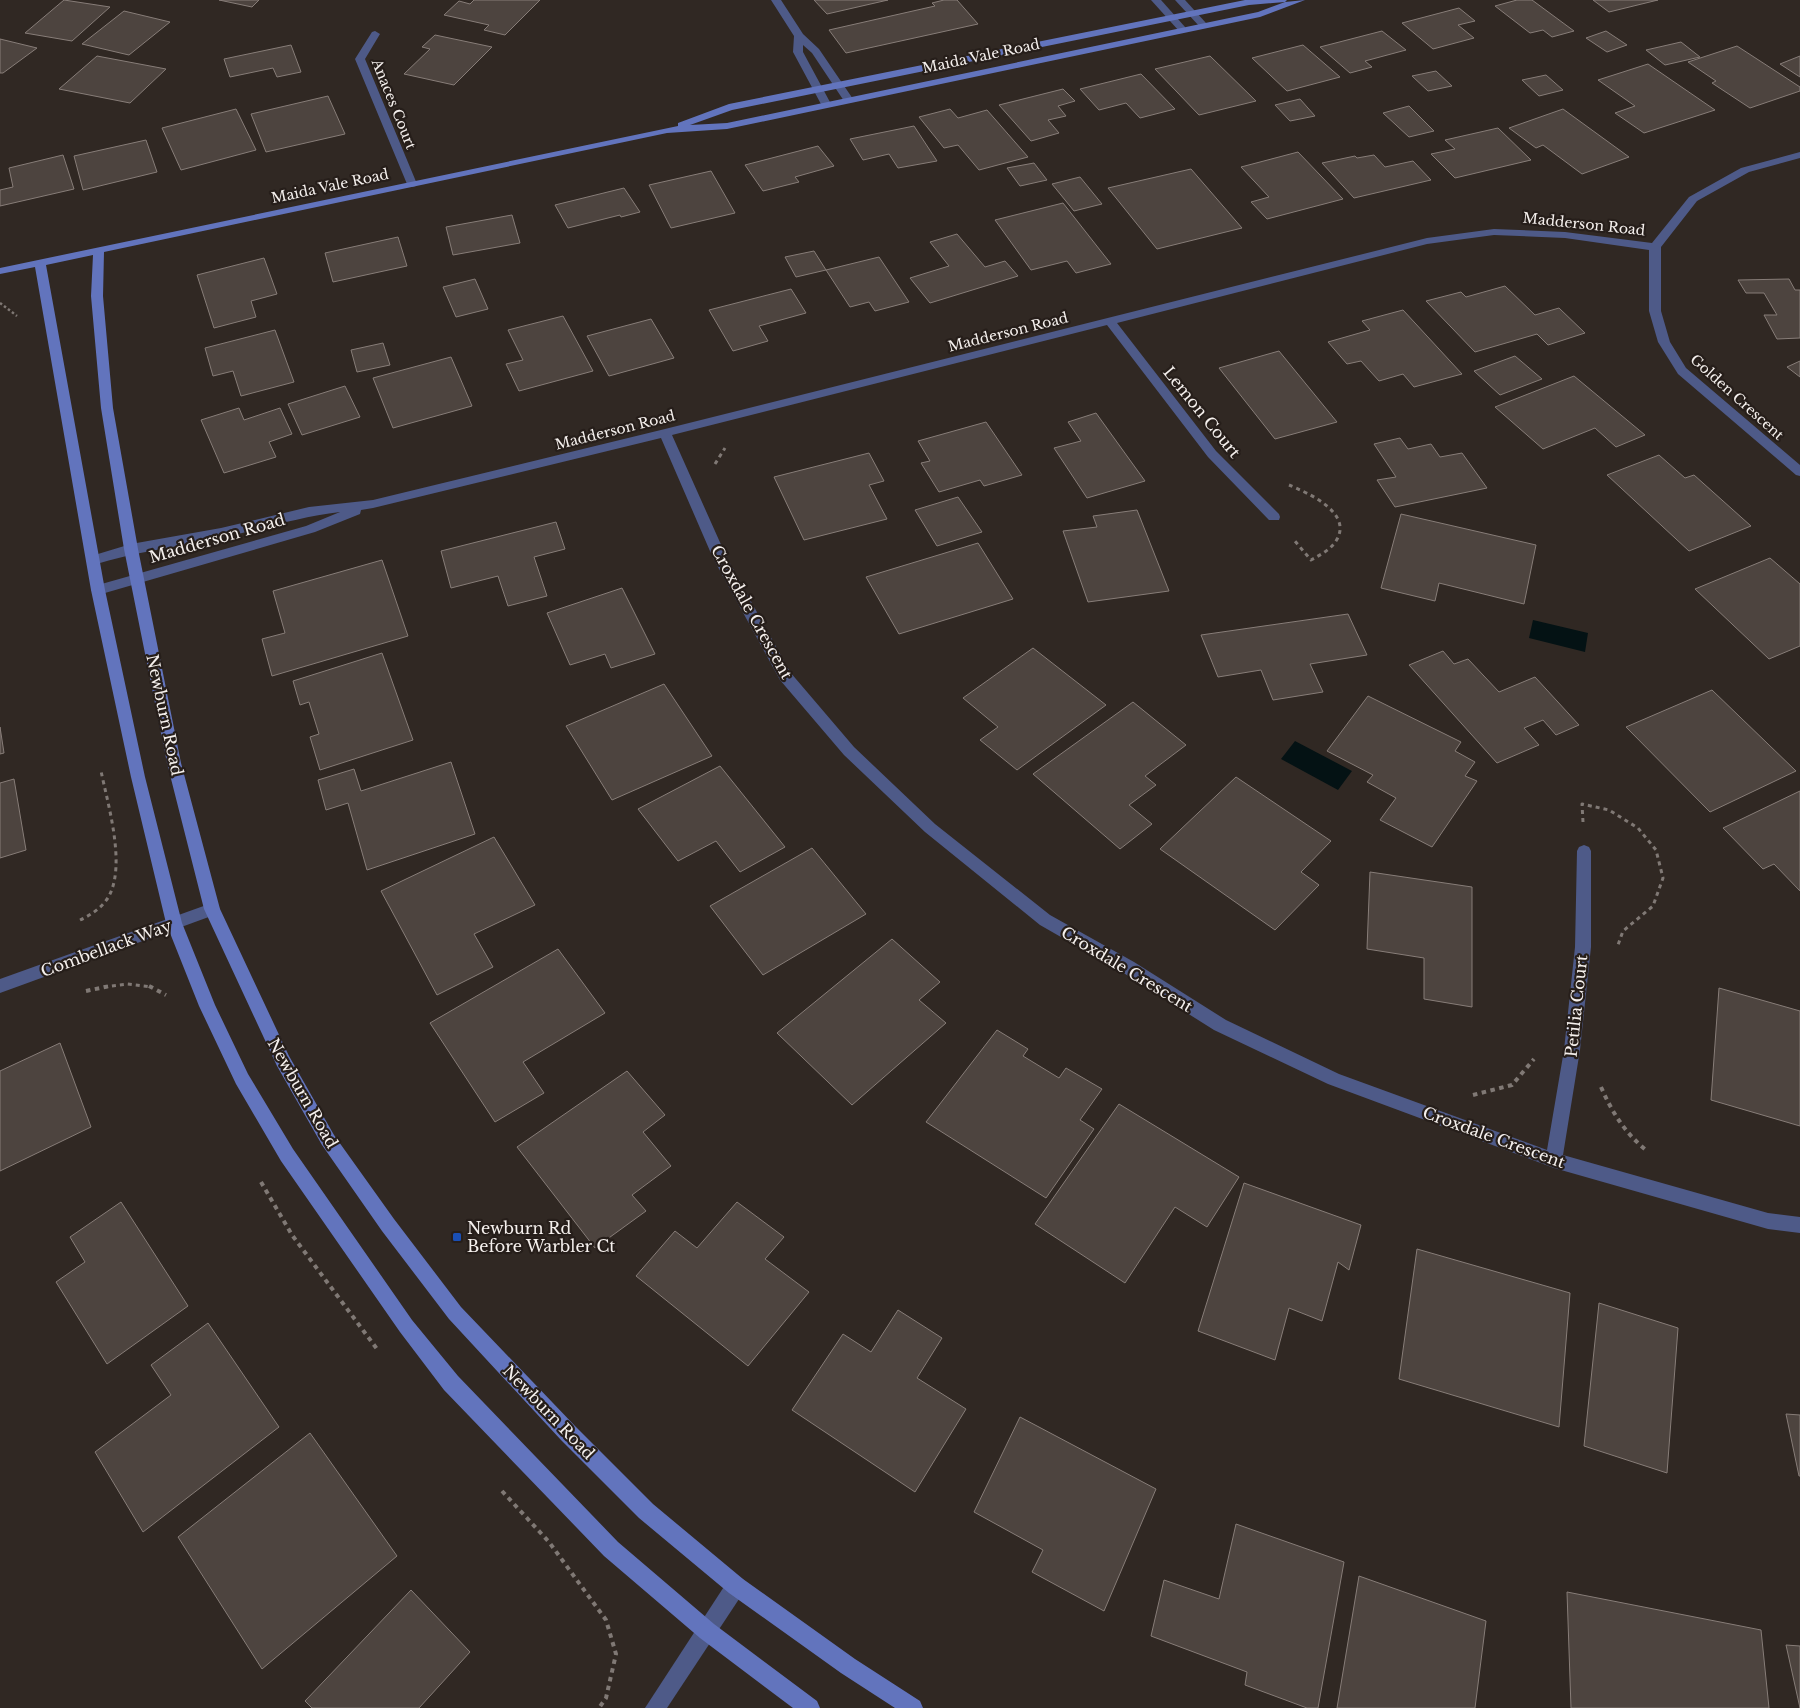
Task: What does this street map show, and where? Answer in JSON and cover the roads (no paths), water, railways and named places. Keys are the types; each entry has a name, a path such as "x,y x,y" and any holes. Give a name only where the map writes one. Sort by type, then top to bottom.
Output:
{"street":[{"path":"776,0 799,36 816,51 848,99"},
{"path":"1156,0 1182,29"},
{"path":"1180,0 1203,25"},
{"name":"Maida Vale Road","path":"667,130 729,107 838,83 1249,2 1282,0"},
{"name":"Maida Vale Road","path":"0,271 667,130 727,126 848,99 1260,14 1300,0"},
{"name":"Anaces Court","path":"375,34 360,60 412,184"},
{"path":"799,36 798,52 826,104"},
{"path":"1655,246 1693,199 1745,170 1800,155"},
{"name":"Madderson Road","path":"94,560 131,549 221,533 309,511 373,504 1437,240 1503,232 1565,235 1655,246"},
{"name":"Golden Crescent","path":"1655,246 1655,311 1664,342 1682,371 1800,472"},
{"name":"Newburn Road","path":"99,251 97,296 107,408 131,549 174,763 212,909 283,1061 328,1140 388,1225 455,1313 568,1433 646,1511 736,1586 848,1666 913,1708"},
{"path":"40,263 98,590 138,777 174,924 207,1006 247,1087 287,1155 406,1326 451,1383 611,1549 707,1631 810,1708"},
{"name":"Lemon Court","path":"1110,322 1212,454 1274,517"},
{"name":"Croxdale Crescent","path":"665,433 720,558 785,676 849,751 930,828 1045,920 1128,967 1220,1025 1334,1079 1554,1160 1768,1221 1800,1226"},
{"name":"Madderson Road","path":"98,590 310,530 373,504"},
{"name":"Petilia Court","path":"1554,1160 1572,1050 1583,947 1584,850"},
{"name":"Combellack Way","path":"0,986 212,909"},
{"path":"655,1708 736,1586"}],"place":[{"name":"Newburn Rd Before Warbler Ct","path":"457,1237"}]}
